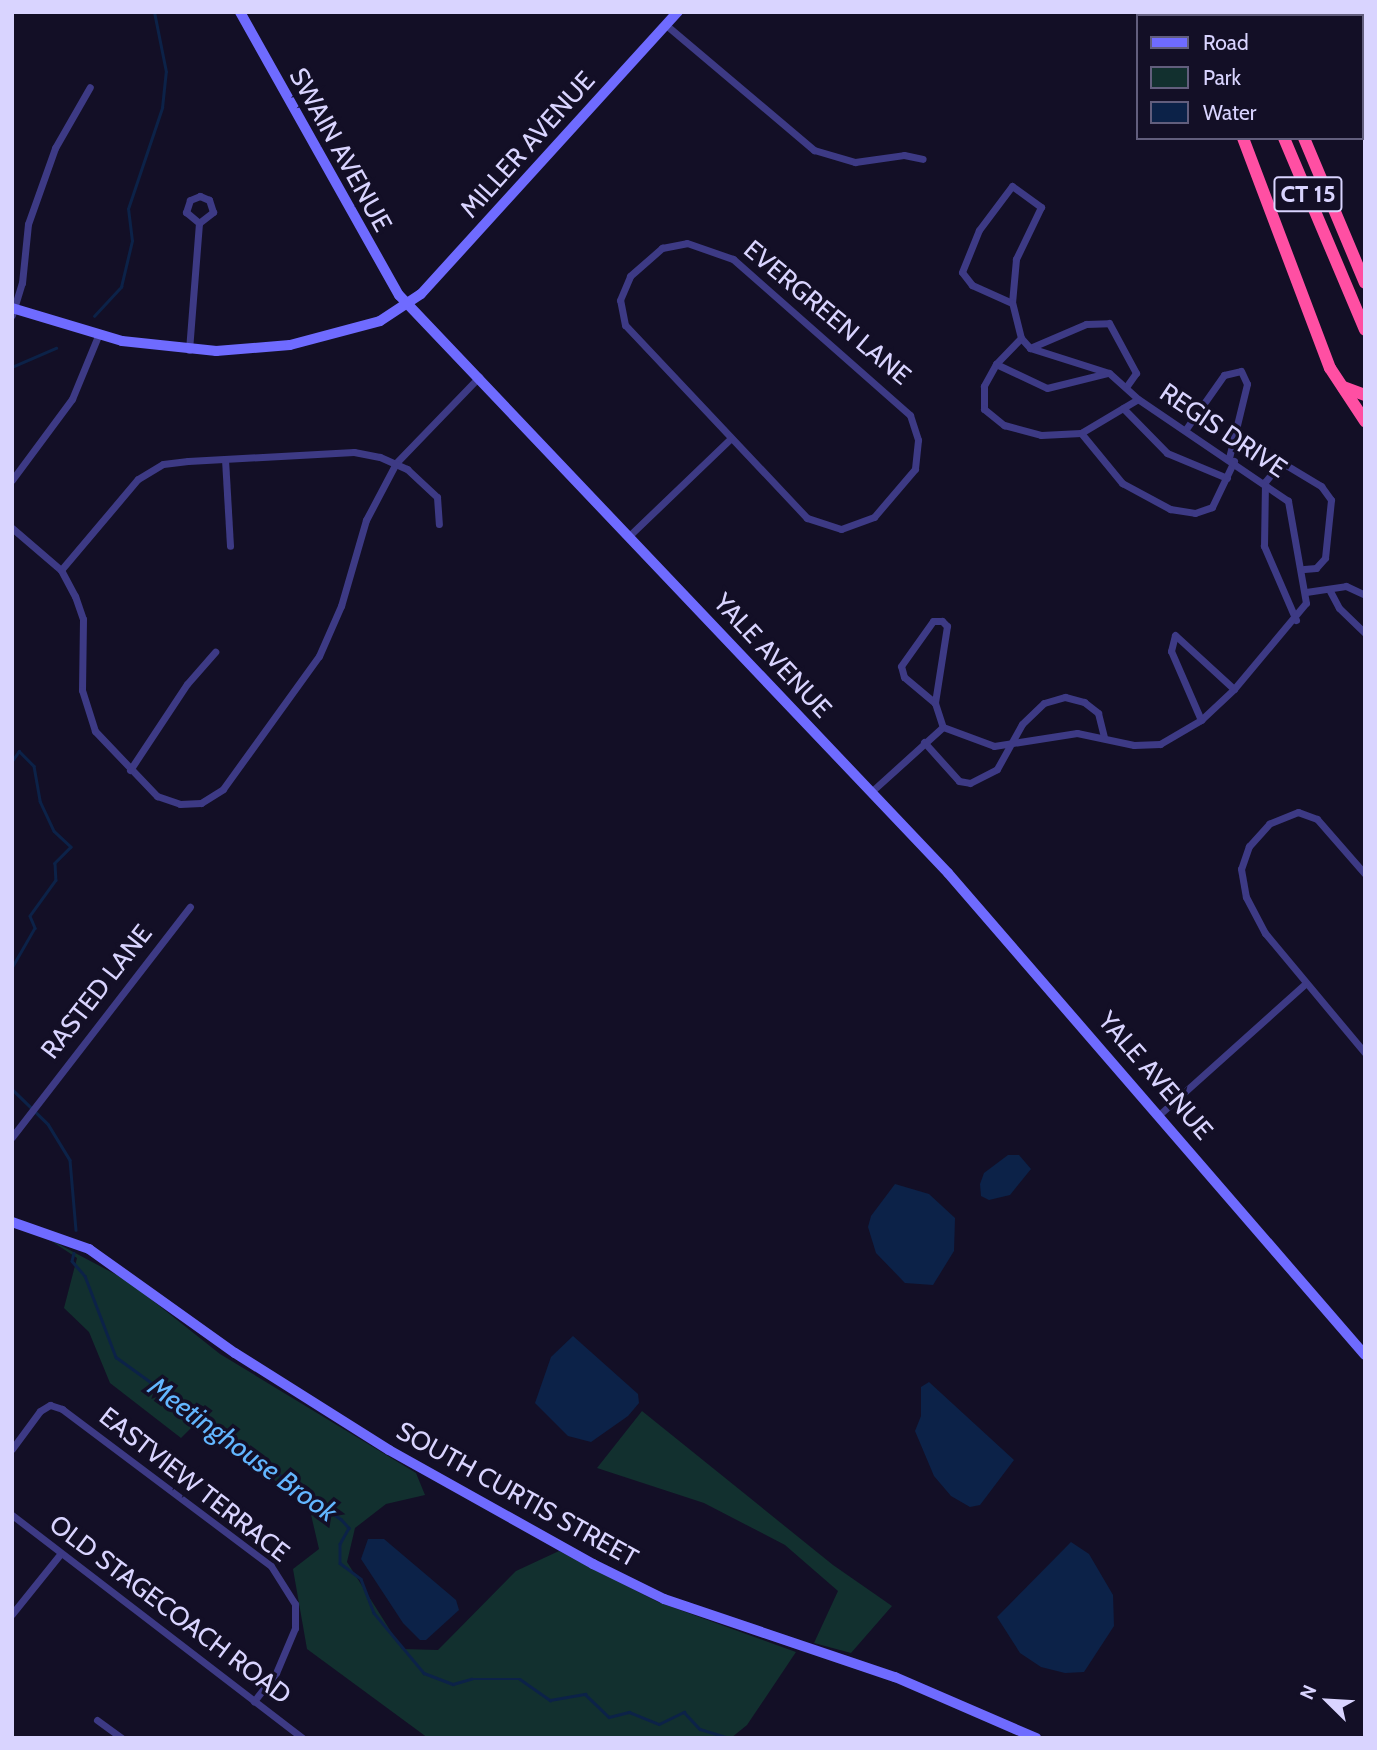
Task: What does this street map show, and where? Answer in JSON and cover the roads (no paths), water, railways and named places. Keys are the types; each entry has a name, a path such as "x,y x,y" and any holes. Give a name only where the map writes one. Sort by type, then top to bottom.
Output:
{"highway":[{"path":"1244,140 1340,385 1365,421"},
{"name":"CT 15","path":"1285,140 1365,330"},
{"name":"CT 15","path":"1305,140 1365,283"},
{"path":"1340,385 1365,395"}],"street":[{"name":"SWAIN AVENUE","path":"240,12 381,268 408,305"},
{"name":"MILLER AVENUE","path":"408,305 678,12"},
{"path":"666,25 814,150 855,162 904,155 923,159"},
{"path":"90,87 55,148 28,224 13,311 98,336 189,350 304,342 363,327 408,305"},
{"path":"1012,303 972,285 962,272 979,230 1012,186 1041,207 1016,259 1012,303 1021,338 1030,348 1086,324 1110,323 1136,373 1127,386"},
{"path":"189,350 199,223"},
{"name":"EVERGREEN LANE","path":"699,244 733,259 903,404 915,427 918,454 908,482 892,502 864,524 841,529 807,518 730,439 625,325 623,288 639,265 662,248 699,244"},
{"name":"YALE AVENUE","path":"408,305 630,535 871,792 1160,1114 1365,1355"},
{"path":"12,480 66,410 98,336"},
{"path":"1021,338 996,363 981,400 992,418 1022,431 1081,433 1138,398"},
{"name":"REGIS DRIVE","path":"943,727 994,746 1077,733 1134,745 1160,744 1201,720 1234,688 1296,620 1306,592 1304,569 1288,501 1232,459 1138,398 1109,373 1030,348"},
{"path":"996,363 1047,387 1109,373"},
{"path":"1081,433 1122,483 1170,509 1204,512 1227,478 1232,459 1247,384 1241,371 1224,375 1186,429"},
{"path":"12,528 61,569 83,619 82,691 95,731 158,796 180,804 201,803 223,789 332,632 366,520 396,463 479,377"},
{"path":"1123,408 1167,453 1227,478"},
{"path":"630,535 730,439"},
{"path":"61,569 138,479 163,464 354,452 396,463 437,497 439,524"},
{"path":"225,459 230,546"},
{"path":"1296,620 1264,546 1265,482 1276,464 1289,463 1321,486 1331,500 1325,558 1316,568 1304,569"},
{"path":"1306,592 1330,591 1346,586 1365,595"},
{"path":"1330,591 1339,608 1365,633"},
{"path":"871,792 943,727 935,703 947,626 942,621 933,621 901,666 904,677 935,703"},
{"path":"1201,720 1171,651 1175,635 1234,688"},
{"path":"130,770 187,684 215,652"},
{"path":"924,742 959,781 970,783 997,769 1023,724 1044,703 1065,697 1084,702 1098,713 1104,737"},
{"path":"1365,874 1308,814 1278,817 1249,846 1241,869 1251,910 1306,983 1365,1053"},
{"name":"RASTED LANE","path":"12,1137 190,907"},
{"path":"1160,1114 1306,983"},
{"name":"SOUTH CURTIS STREET","path":"12,1222 89,1249 235,1353 378,1444 593,1564 664,1599 895,1677 1036,1738"},
{"name":"EASTVIEW TERRACE","path":"12,1449 40,1411 50,1405 62,1409 271,1566 295,1604 295,1628 283,1662 254,1701"},
{"name":"OLD STAGECOACH ROAD","path":"12,1515 303,1738"},
{"path":"12,1614 61,1553"},
{"path":"97,1720 122,1738"}],"water":[{"path":"1008,1155 1019,1155 1031,1169 1010,1195 989,1200 981,1196 980,1184 984,1173"},
{"path":"895,1184 929,1194 955,1218 954,1251 933,1285 905,1283 876,1253 868,1227 871,1216"},
{"path":"573,1336 638,1394 639,1403 628,1416 591,1442 568,1436 535,1403 551,1357"},
{"path":"929,1382 1014,1460 980,1505 970,1507 951,1496 934,1476 915,1431 921,1416 921,1387"},
{"path":"368,1539 384,1539 456,1600 459,1610 426,1640 420,1640 403,1623 361,1559"},
{"path":"1071,1542 1089,1554 1113,1595 1114,1626 1084,1672 1065,1673 1041,1667 1020,1653 997,1617"}],"waterway":[{"path":"94,316 121,287 132,241 128,209 162,108 166,72 154,12"},
{"path":"12,367 56,348"},
{"name":"Meetinghouse Brook","path":"12,761 19,751 34,766 40,801 54,831 71,847 55,863 56,880 30,916 35,928 12,968"},
{"name":"Meetinghouse Brook","path":"12,998 12,1003"},
{"name":"Meetinghouse Brook","path":"12,1089 48,1124 70,1160 76,1230"},
{"name":"Meetinghouse Brook","path":"74,1253 72,1261 85,1276 116,1357 341,1519 349,1528 340,1544 340,1563 361,1579 374,1613 424,1673 453,1684 471,1679 520,1679 550,1700 585,1694 609,1717 629,1712 659,1724 684,1712 700,1729 729,1738"}]}
